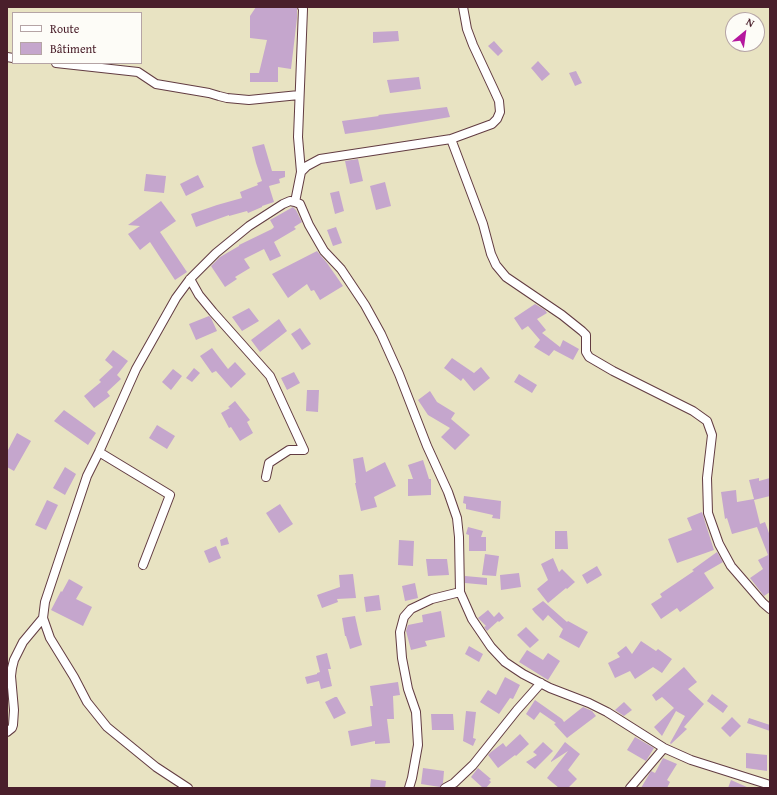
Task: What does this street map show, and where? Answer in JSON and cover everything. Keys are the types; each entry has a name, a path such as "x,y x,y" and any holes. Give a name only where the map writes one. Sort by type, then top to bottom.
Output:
{"street":[{"path":"295,202 301,172 298,137 302,7"},
{"path":"301,172 307,166 320,159 452,139 492,124 497,119 500,112 499,101 473,45 467,29 463,7"},
{"path":"65,64 138,72 156,84 209,93 227,98 249,100 299,95"},
{"path":"452,139 483,224 491,254 496,265 506,277 562,315 586,335 586,352 590,357 613,371 692,411 707,421 712,435 707,478 708,513 719,544 731,566 770,609"},
{"path":"188,788 156,767 106,727 87,702 74,677 50,638 43,618 45,602 87,476 136,368 176,298 190,279 216,253 249,226 290,201 300,204 315,236 326,253 339,266 365,305 381,334 399,374 427,446 448,492 457,518 459,537 460,592 472,619 491,647 505,662 523,674 550,688 589,703 607,712 664,748 692,760 770,785"},
{"path":"190,279 199,295 213,312 270,376 304,450 289,450 269,463 266,476"},
{"path":"99,452 170,495 143,565"},
{"path":"409,788 418,744 416,712 408,689 402,658 400,632 404,617 411,609 432,599 460,592"},
{"path":"7,732 11,730 13,725 14,710 11,676 13,664 23,642 43,618"},
{"path":"445,788 454,783 473,765 540,683"},
{"path":"630,788 664,748"}],"building":[{"path":"256,7 297,7 291,69 278,67 278,82 250,82 250,73 259,73 267,40 250,38 250,16"},
{"path":"398,31 399,41 373,43 373,32"},
{"path":"494,41 503,51 498,56 488,46"},
{"path":"538,61 550,74 542,81 531,68"},
{"path":"576,71 582,83 575,86 569,73"},
{"path":"419,77 421,89 390,93 387,80"},
{"path":"447,107 450,117 345,134 342,121 379,116 378,115"},
{"path":"264,144 272,171 285,171 285,177 279,179 280,183 269,186 274,202 248,213 247,211 229,215 196,227 191,214 242,198 240,192 258,185 257,183 262,181 252,147"},
{"path":"358,159 363,181 350,184 345,161"},
{"path":"146,174 166,176 164,193 144,191"},
{"path":"198,175 204,187 186,196 180,184"},
{"path":"385,182 391,206 376,210 370,186"},
{"path":"339,191 344,211 335,214 330,193"},
{"path":"161,201 176,221 160,232 187,272 175,280 150,242 140,250 128,234 140,226 128,225"},
{"path":"293,207 302,222 294,227 296,229 274,242 281,256 270,261 264,249 244,259 250,268 235,277 237,279 225,287 211,266 220,257 239,245 272,229 274,227 270,220"},
{"path":"336,227 342,243 333,246 327,230"},
{"path":"317,251 343,286 320,300 314,290 311,291 307,284 288,298 272,274"},
{"path":"535,304 547,313 537,319 546,330 542,333 560,347 563,340 579,349 573,360 554,350 549,356 534,347 540,340 528,326 522,330 514,318"},
{"path":"249,308 259,321 242,331 232,317"},
{"path":"209,316 217,331 196,340 189,324"},
{"path":"279,319 287,331 260,352 251,340"},
{"path":"300,328 311,344 302,350 291,334"},
{"path":"212,348 228,369 235,362 246,374 231,388 216,371 212,373 200,356"},
{"path":"113,350 128,361 117,375 121,379 107,392 110,396 94,408 84,396 101,382 99,380 113,367 105,360"},
{"path":"452,358 474,373 481,367 490,378 474,391 463,378 461,381 444,368"},
{"path":"194,368 200,373 192,382 186,378"},
{"path":"173,369 182,376 171,390 162,382"},
{"path":"294,372 300,383 287,390 281,378"},
{"path":"519,374 537,385 532,393 514,382"},
{"path":"307,390 319,390 318,412 306,411"},
{"path":"430,391 437,402 455,413 451,419 470,435 455,450 441,437 450,428 428,415 418,400"},
{"path":"235,401 250,420 247,422 253,433 240,441 231,427 229,428 221,413 230,408 228,407"},
{"path":"64,410 96,433 88,445 54,421"},
{"path":"157,425 175,436 167,449 149,438"},
{"path":"17,433 31,441 14,471 7,467 7,452"},
{"path":"363,457 366,472 385,462 396,486 374,497 377,507 361,511 355,483 353,459"},
{"path":"423,460 429,479 431,479 431,495 408,496 408,479 413,479 408,465"},
{"path":"65,467 76,474 65,495 53,488"},
{"path":"759,478 759,481 770,478 770,496 754,500 760,524 765,522 770,536 770,592 764,596 750,578 763,569 758,560 768,555 757,527 732,534 727,518 725,519 721,492 736,490 737,502 754,499 749,480"},
{"path":"464,496 501,501 500,519 492,518 493,515 466,509 466,504 463,503"},
{"path":"47,500 58,505 46,530 35,525"},
{"path":"280,504 293,524 279,533 266,513"},
{"path":"702,512 714,550 677,563 668,539 692,530 687,518"},
{"path":"468,527 483,531 481,537 486,537 486,551 469,551 469,535 466,534"},
{"path":"555,531 567,531 568,549 555,549"},
{"path":"227,537 229,544 221,546 220,540"},
{"path":"399,540 414,541 413,566 398,565"},
{"path":"216,546 221,558 209,563 204,551"},
{"path":"717,552 723,562 704,573 714,588 680,612 677,608 661,619 651,604 662,597 660,594 694,571 692,570"},
{"path":"485,554 499,556 496,576 482,575"},
{"path":"553,558 559,572 562,569 575,582 548,603 537,589 548,580 541,564"},
{"path":"426,559 447,559 449,575 428,576"},
{"path":"597,566 602,575 587,584 582,575"},
{"path":"519,573 521,587 501,590 500,575"},
{"path":"353,574 356,598 337,599 338,602 322,608 317,595 340,587 339,575"},
{"path":"465,576 487,578 487,585 465,583"},
{"path":"69,579 83,587 76,599 92,607 83,626 51,610"},
{"path":"415,583 418,598 405,601 402,586"},
{"path":"379,595 381,610 366,612 364,597"},
{"path":"543,601 567,622 568,621 588,632 579,648 559,637 563,629 548,615 543,621 535,613 532,609"},
{"path":"488,610 494,617 499,612 504,618 499,622 498,621 487,631 484,627 486,626 478,618"},
{"path":"441,611 445,637 425,641 427,646 411,650 406,631 408,625 423,622 422,615"},
{"path":"355,616 362,645 350,649 345,636 342,618"},
{"path":"526,627 539,640 530,648 517,635"},
{"path":"641,641 656,651 658,649 672,659 662,673 653,667 635,679 630,671 615,678 608,663 620,657 617,653 626,646 632,654"},
{"path":"469,646 483,654 479,662 465,654"},
{"path":"527,650 543,660 548,653 560,661 548,680 519,662"},
{"path":"327,653 331,669 328,669 332,686 321,689 319,681 307,684 305,677 320,672 316,656"},
{"path":"684,667 697,682 688,689 704,704 684,727 687,729 671,744 670,743 685,716 676,711 662,736 654,727 674,708 662,697 656,701 652,695"},
{"path":"505,677 520,685 513,699 510,698 499,714 480,702 488,690 496,695"},
{"path":"398,682 400,695 393,696 394,719 387,719 390,743 375,744 375,741 351,746 348,731 372,726 370,706 373,706 370,686"},
{"path":"712,694 728,706 723,713 707,701"},
{"path":"337,697 346,713 334,719 325,702"},
{"path":"535,700 564,722 583,707 592,711 596,716 567,738 554,724 556,723 540,712 534,720 526,714"},
{"path":"624,702 632,710 624,716 615,710"},
{"path":"466,711 476,712 473,738 476,739 473,746 463,741"},
{"path":"431,714 453,714 454,730 432,730"},
{"path":"732,717 741,726 730,737 721,728"},
{"path":"749,718 770,725 770,731 747,723"},
{"path":"520,734 529,744 516,756 515,755 498,768 488,755 503,743 506,747"},
{"path":"635,737 654,748 646,761 627,750"},
{"path":"543,742 553,751 535,769 526,762 537,755 533,752"},
{"path":"565,742 580,754 568,770 577,779 568,788 559,788 547,778 568,751 551,762"},
{"path":"746,753 767,755 767,771 746,768"},
{"path":"663,758 677,764 667,780 670,782 667,788 641,788 651,771 655,773"},
{"path":"423,768 444,771 443,783 440,787 421,784"},
{"path":"478,768 491,779 489,780 491,782 486,788 483,788 471,777"},
{"path":"371,779 386,781 385,788 370,788"},
{"path":"731,780 749,788 728,788"}]}
